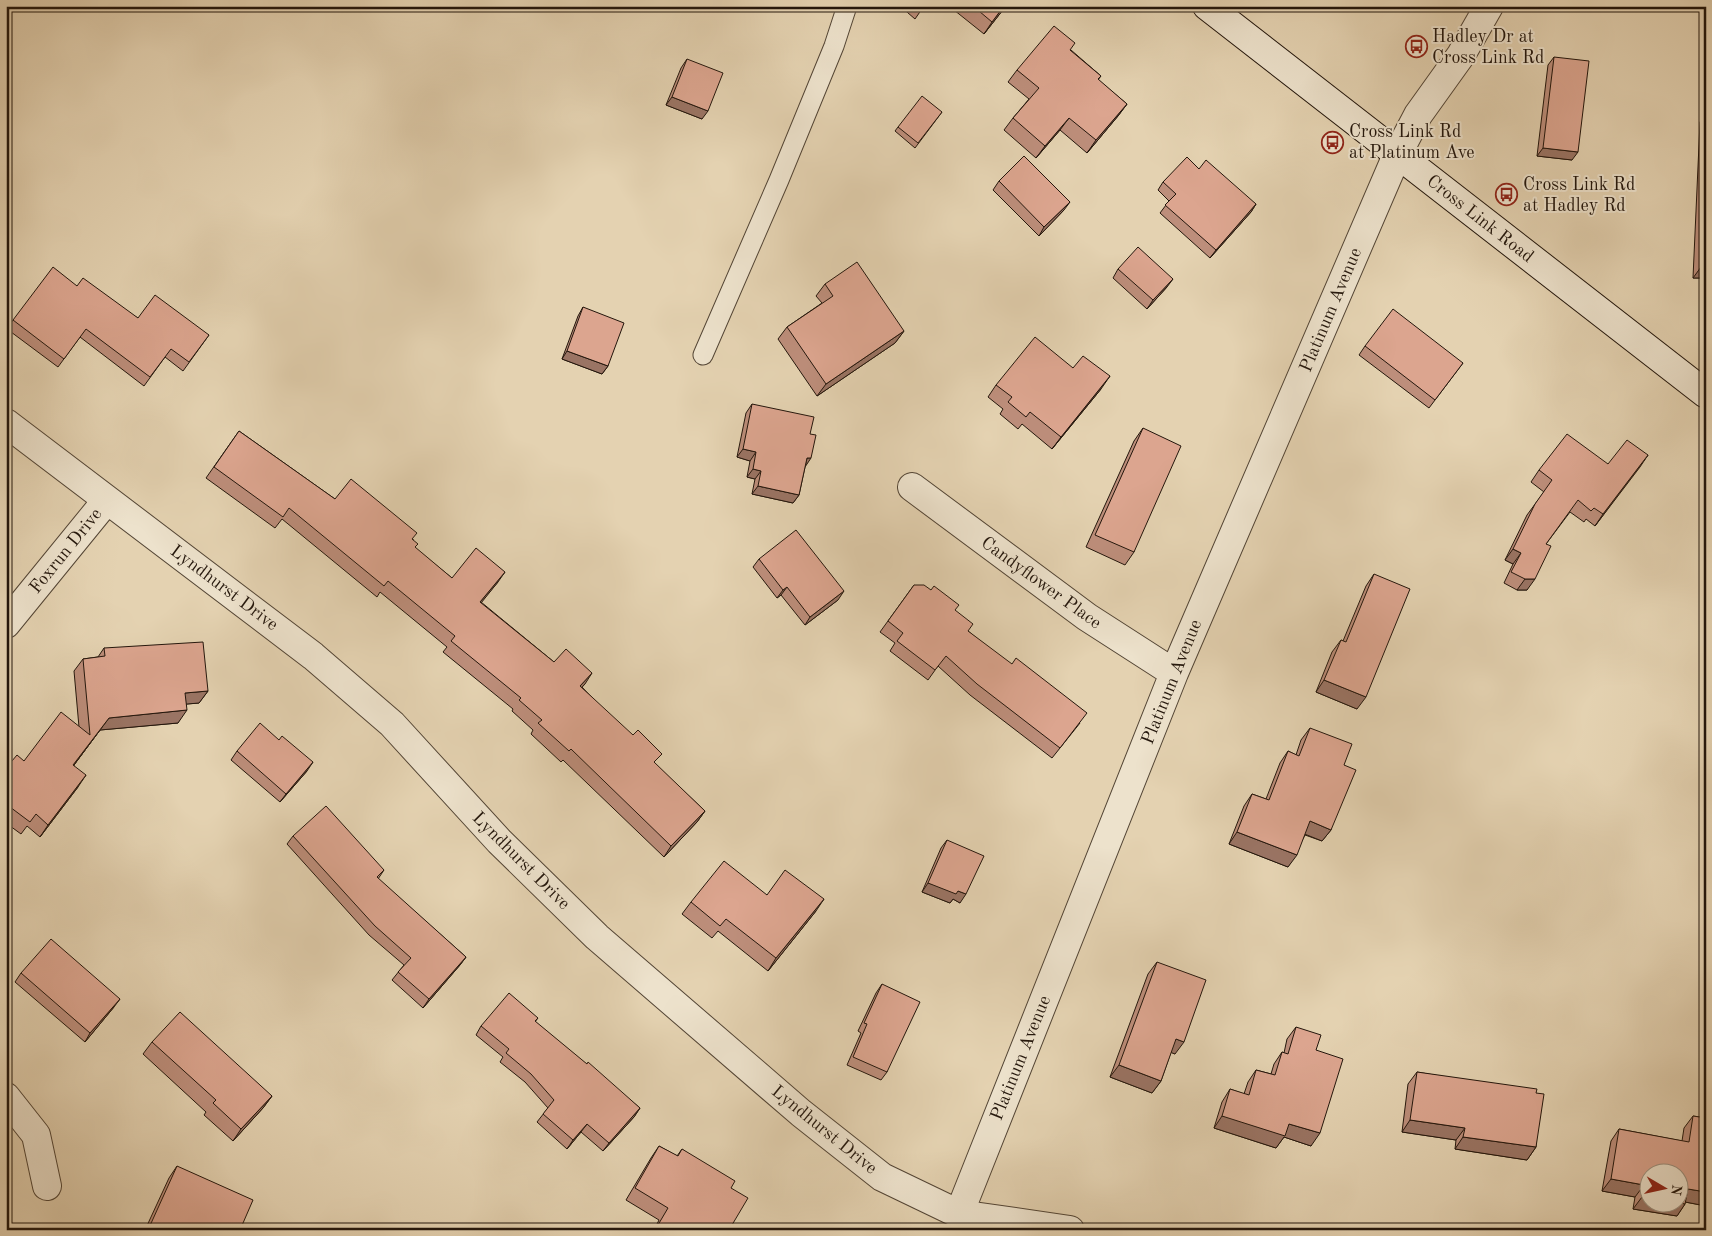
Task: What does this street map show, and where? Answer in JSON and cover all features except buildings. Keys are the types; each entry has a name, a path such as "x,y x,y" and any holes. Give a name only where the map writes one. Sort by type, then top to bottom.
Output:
{"street":[{"name":"Cross Link Road","path":"1207,6 1706,394"},
{"name":"Platinum Avenue","path":"959,1214 1174,673 1397,155 1418,115 1462,55 1489,6"},
{"name":"Lyndhurst Drive","path":"6,423 313,656 392,724 499,840 597,937 801,1112 882,1177 959,1214 1070,1230"},
{"name":"Candyflower Place","path":"912,487 1087,617 1174,673"},
{"name":"Foxrun Drive","path":"6,624 107,500"},
{"path":"6,1097 36,1135 47,1186"}],"lane":[{"path":"703,355 783,171 834,46 846,6"}],"place":[{"name":"Hadley Dr at Cross Link Rd","path":"1416,47"},
{"name":"Cross Link Rd at Platinum Ave","path":"1333,142"},
{"name":"Cross Link Rd at Hadley Rd","path":"1507,195"}]}
